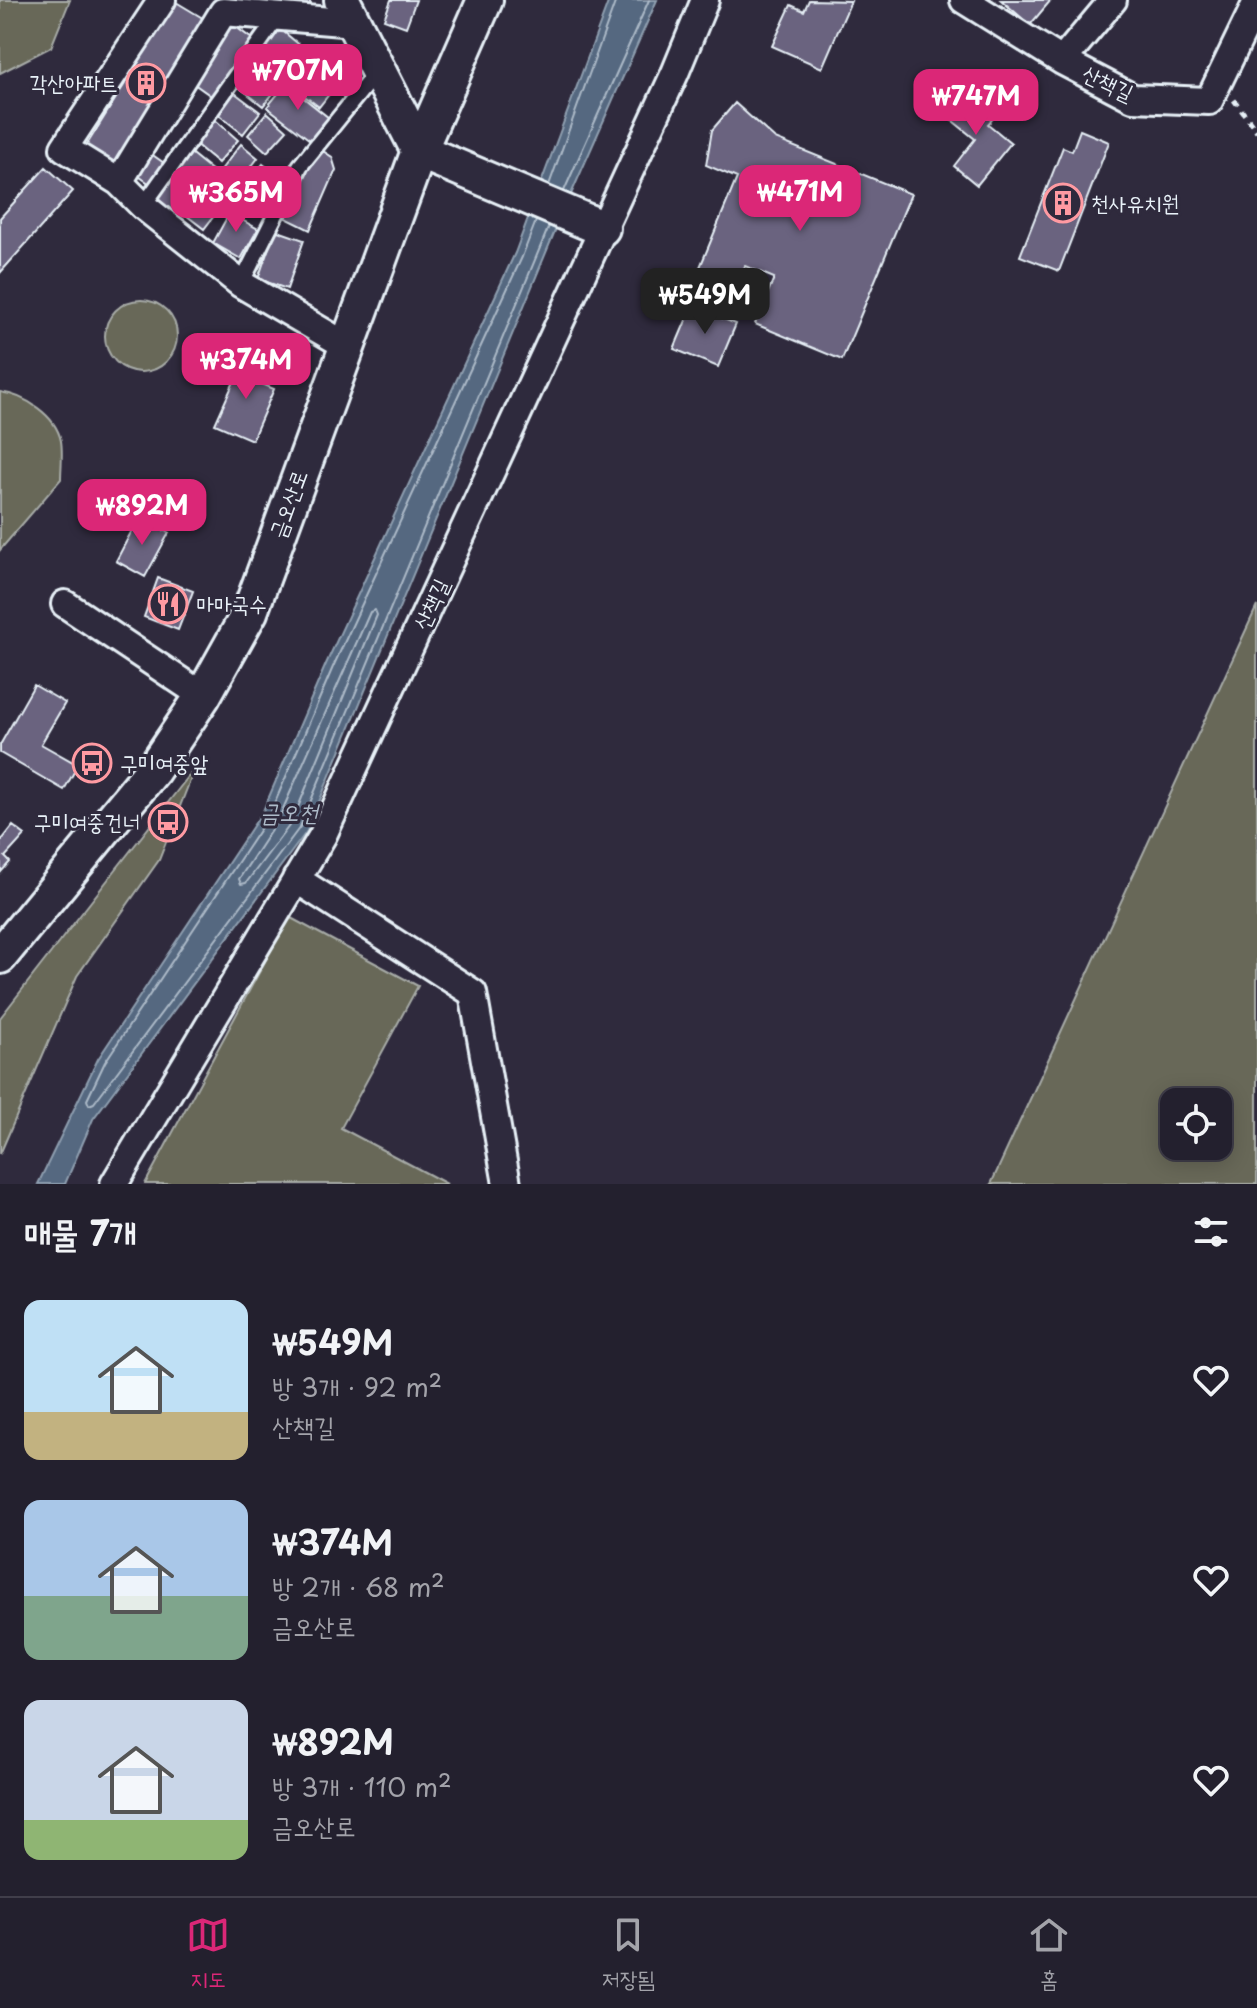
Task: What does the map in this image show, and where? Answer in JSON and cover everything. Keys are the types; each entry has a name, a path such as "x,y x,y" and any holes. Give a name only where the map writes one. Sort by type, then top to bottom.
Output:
{"street":[{"path":"162,0 64,148 119,182 143,206 241,284 347,346"},
{"name":"금오산로","path":"0,956 153,770 203,696 250,612 419,151 485,0"},
{"name":"산책길","path":"114,1184 330,821 675,73 705,0"},
{"name":"산책길","path":"964,0 1062,61 1133,98 1209,101 1257,2"},
{"path":"1062,61 1113,0"},
{"path":"119,182 223,12 277,18 348,12 419,151 602,228"},
{"path":"65,604 203,696"},
{"path":"296,879 473,993 508,1173 507,1184"}],"lane":[{"path":"143,206 277,18"},
{"path":"241,284 300,166 377,71"}],"path":[{"path":"1219,79 1257,131"}],"green space":[{"path":"0,0 70,0 51,47 0,73"},
{"path":"148,300 167,310 175,322 175,350 167,362 155,370 134,372 115,362 107,350 105,329 115,310 127,302"},
{"path":"0,392 29,402 46,415 58,432 62,455 61,479 0,550"},
{"path":"1257,606 1257,1184 991,1184"},
{"path":"195,768 159,860 77,976 0,1154 0,1018"},
{"path":"289,917 418,986 341,1128 447,1184 145,1184"}],"water":[{"name":"금오천","path":"609,0 657,0 557,226 307,831 93,1119 65,1184 38,1184 98,1059 263,811 326,664 515,253"}],"building":[{"path":"271,0 309,0 313,10 275,8"},
{"path":"391,0 416,0 406,27 384,19"},
{"path":"809,0 851,1 822,68 772,46 791,5 804,11"},
{"path":"1001,0 1051,0 1030,25"},
{"name":"각산아파트","path":"176,2 206,20 116,165 86,146"},
{"path":"232,24 256,42 214,98 190,81"},
{"path":"279,28 302,47 279,76 255,56"},
{"path":"309,47 333,66 337,84 319,107 283,79"},
{"path":"252,61 281,84 263,106 234,83"},
{"path":"286,84 329,118 310,140 267,107"},
{"path":"958,86 995,116 988,124 1011,143 977,185 954,166 975,139 938,109 961,98"},
{"path":"231,90 260,112 243,134 214,111"},
{"path":"735,103 775,139 911,194 842,360 755,324 774,278 745,266 735,287 698,272 737,178 706,165 712,130"},
{"path":"267,112 287,130 267,152 248,135"},
{"path":"213,118 238,140 218,163 193,142"},
{"name":"천사유치원","path":"1080,130 1109,142 1059,271 1020,256 1063,147 1072,151"},
{"path":"241,144 258,158 204,229 186,215"},
{"path":"187,150 214,172 198,191 172,170"},
{"path":"147,151 164,163 150,184 133,172"},
{"path":"323,151 332,157 336,170 310,230 286,218 315,156"},
{"path":"263,164 278,176 274,181 278,184 271,193 280,200 266,217 239,194"},
{"path":"46,167 73,191 0,273 0,218"},
{"path":"170,177 194,200 177,219 152,198"},
{"path":"232,208 245,215 242,220 258,229 241,259 213,243"},
{"path":"275,230 304,240 287,289 258,279"},
{"path":"692,306 736,324 718,367 674,349"},
{"path":"245,357 264,365 257,382 274,389 252,440 215,424"},
{"path":"139,517 169,533 145,577 116,561"},
{"name":"마마국수","path":"158,578 193,591 178,630 144,617"},
{"path":"34,685 65,703 41,744 78,765 64,790 0,753 0,745"},
{"path":"13,826 25,835 5,857 10,862 1,872 0,838 2,840"}],"place":[{"name":"각산아파트","path":"146,83"},
{"name":"천사유치원","path":"1063,203"},
{"name":"마마국수","path":"168,604"},
{"name":"구미여중앞","path":"92,763"},
{"name":"구미여중건너","path":"168,822"}]}
